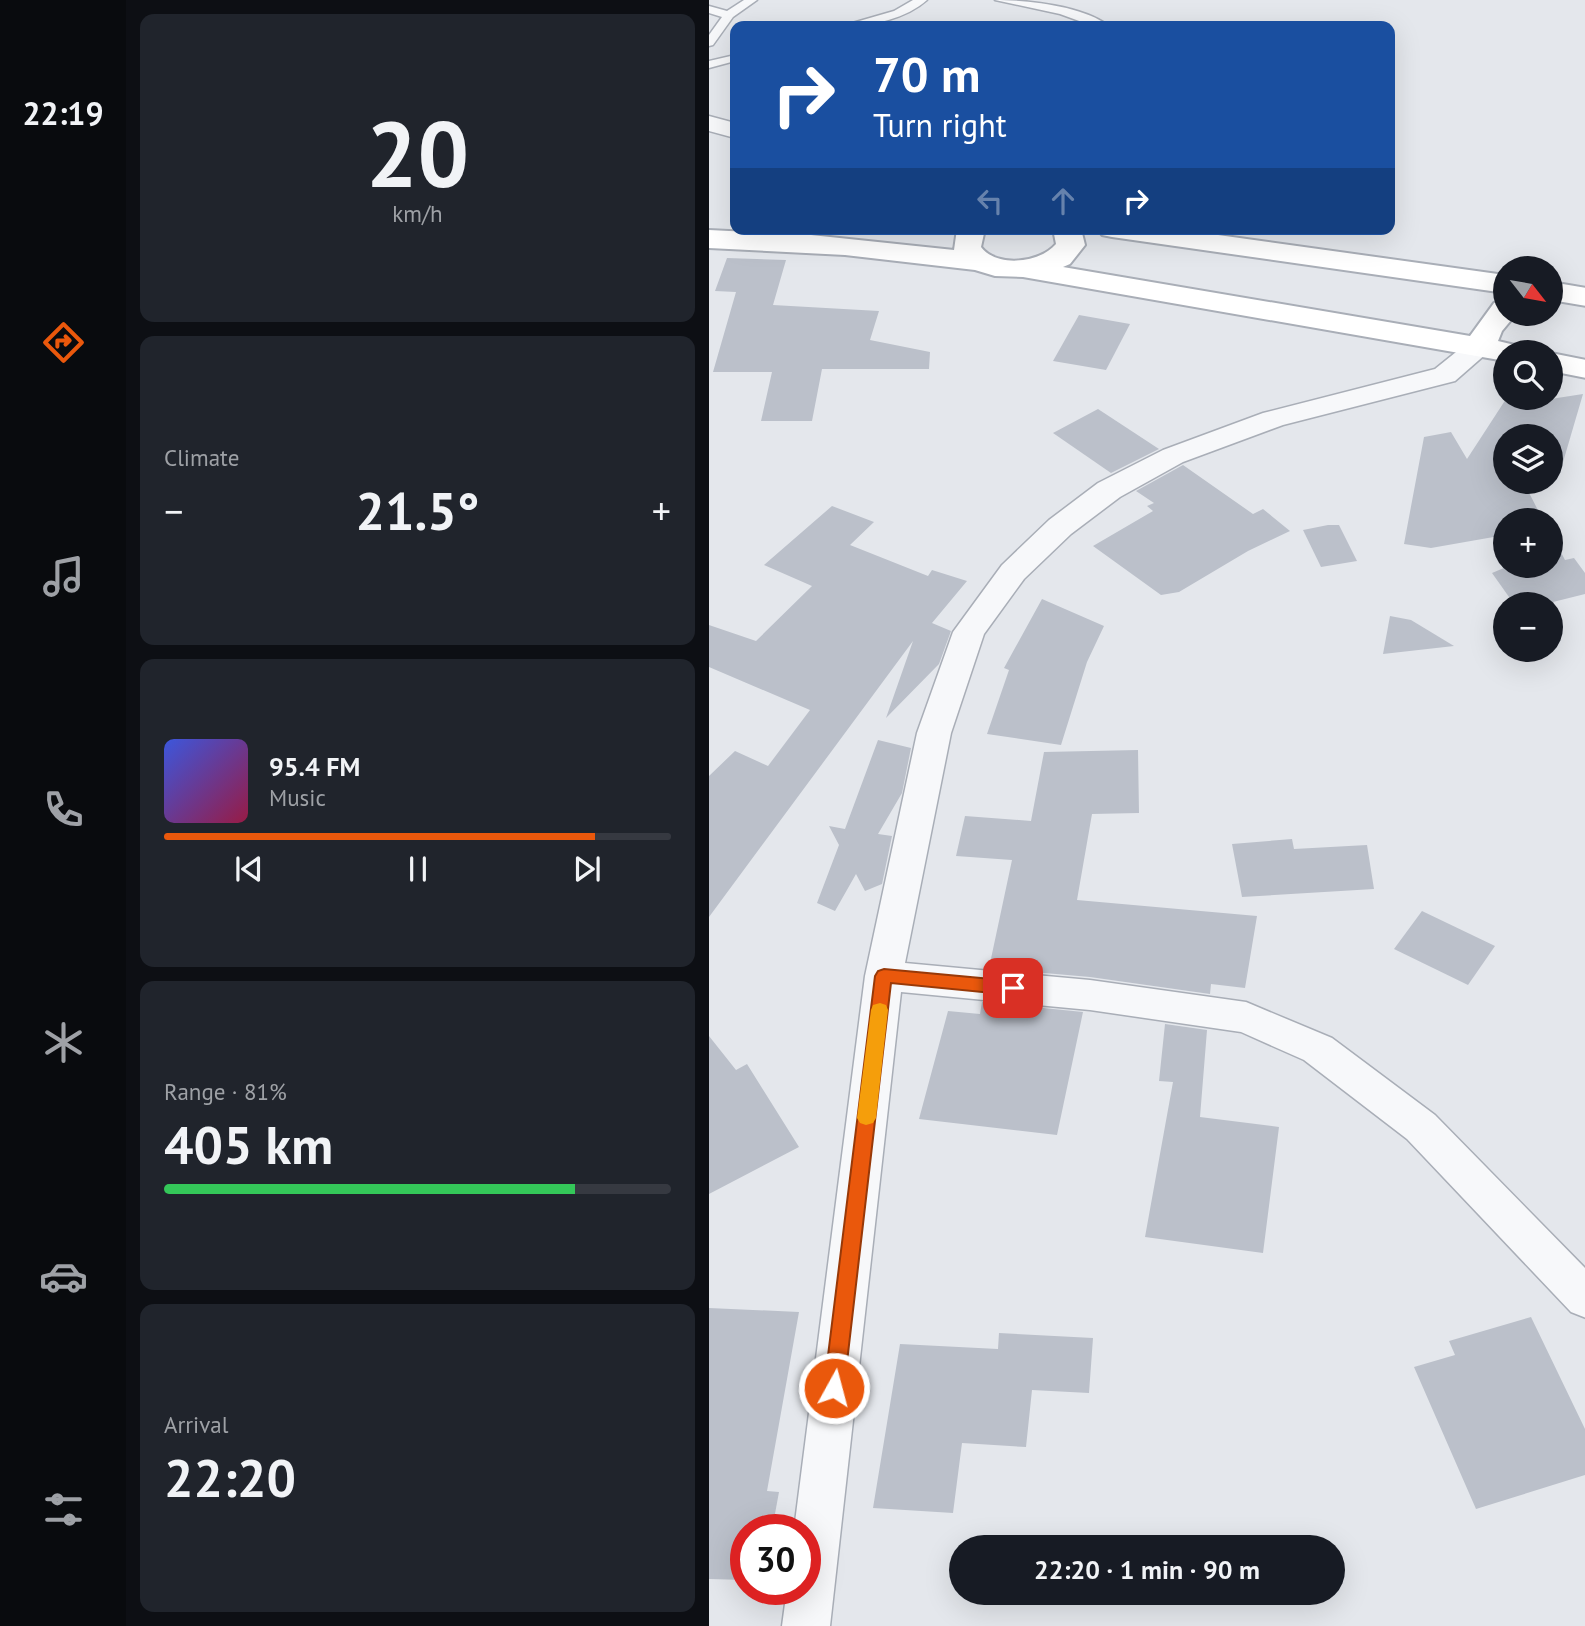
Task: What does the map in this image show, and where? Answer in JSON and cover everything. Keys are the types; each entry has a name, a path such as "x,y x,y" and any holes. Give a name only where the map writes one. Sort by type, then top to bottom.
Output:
{"main road":[{"path":"759,239 795,235"},
{"path":"968,235 966,246 981,262"},
{"path":"1027,269 1043,266 1066,252 1071,244 1069,235"},
{"path":"1155,235 1493,282"},
{"path":"709,239 759,239 882,248 981,262 1010,269 1027,269 1493,349"},
{"path":"1563,293 1585,298"},
{"path":"1493,323 1488,329 1493,346"},
{"path":"1563,364 1585,369"}],"street":[{"path":"709,123 730,129"},
{"path":"806,1626 884,976 934,733 969,632 1013,572 1060,527 1109,490 1173,456 1273,419 1445,376 1493,350"},
{"path":"884,976 1091,995 1246,1017 1318,1049 1421,1127 1585,1299"}],"lane":[{"path":"709,43 729,15 751,0"},
{"path":"867,21 897,13 921,0"},
{"path":"1001,0 1063,11 1090,21"},
{"path":"709,9 729,15"},
{"path":"709,65 730,59"}],"building":[{"path":"727,258 786,260 773,305 879,311 870,340 930,352 929,369 822,369 812,421 761,421 772,372 713,372 736,292 715,291"},
{"path":"1079,315 1130,324 1106,370 1053,361"},
{"path":"1583,394 1563,462 1563,424 1493,424 1493,494 1530,494 1537,508 1493,508 1493,537 1431,548 1404,544 1424,437 1451,432 1467,459 1499,410 1563,410 1563,397"},
{"path":"1098,409 1159,449 1111,473 1053,433"},
{"path":"1183,465 1253,514 1263,509 1290,531 1248,551 1179,592 1161,595 1093,546 1153,511 1147,506 1154,503 1136,491"},
{"path":"832,506 874,522 850,545 928,576 932,570 967,581 932,623 951,631 939,664 886,718 913,641 709,917 709,776 735,751 768,766 810,710 709,667 709,625 756,641 812,586 764,565"},
{"path":"1339,525 1357,561 1321,567 1303,530"},
{"path":"1563,556 1565,560 1574,558 1585,573 1585,594 1563,600 1563,592 1505,592 1496,578 1563,578"},
{"path":"1042,599 1104,626 1087,662 1061,745 987,734 1009,670 1004,668"},
{"path":"1390,616 1411,620 1454,646 1383,654"},
{"path":"878,740 911,748 902,793 878,834 892,836 882,884 865,891 856,874 835,911 817,903 839,845 829,826 845,829"},
{"path":"1138,750 1139,813 1092,814 1077,900 1257,916 1245,988 1211,984 1210,994 1090,977 989,968 1012,860 956,856 965,816 1031,821 1044,752"},
{"path":"1292,839 1294,849 1367,845 1374,889 1242,897 1232,844"},
{"path":"1422,911 1495,946 1468,985 1394,949"},
{"path":"982,1002 1083,1012 1057,1135 919,1119 948,1011 980,1014"},
{"path":"1165,1024 1207,1030 1200,1117 1279,1127 1263,1253 1145,1237 1173,1082 1159,1081"},
{"path":"709,1036 736,1070 747,1064 799,1147 709,1194"},
{"path":"709,1308 799,1312 767,1491 779,1492 775,1514 730,1514 730,1580 709,1579"},
{"path":"1531,1317 1585,1429 1585,1475 1476,1509 1414,1367 1455,1355 1449,1341"},
{"path":"999,1333 1093,1338 1089,1393 1032,1390 1026,1447 962,1443 953,1513 873,1508 900,1344 998,1349"}],"slow traffic":[{"path":"866,1118 880,1010"}],"route":[{"path":"834,1388 884,976 1013,988"}]}
